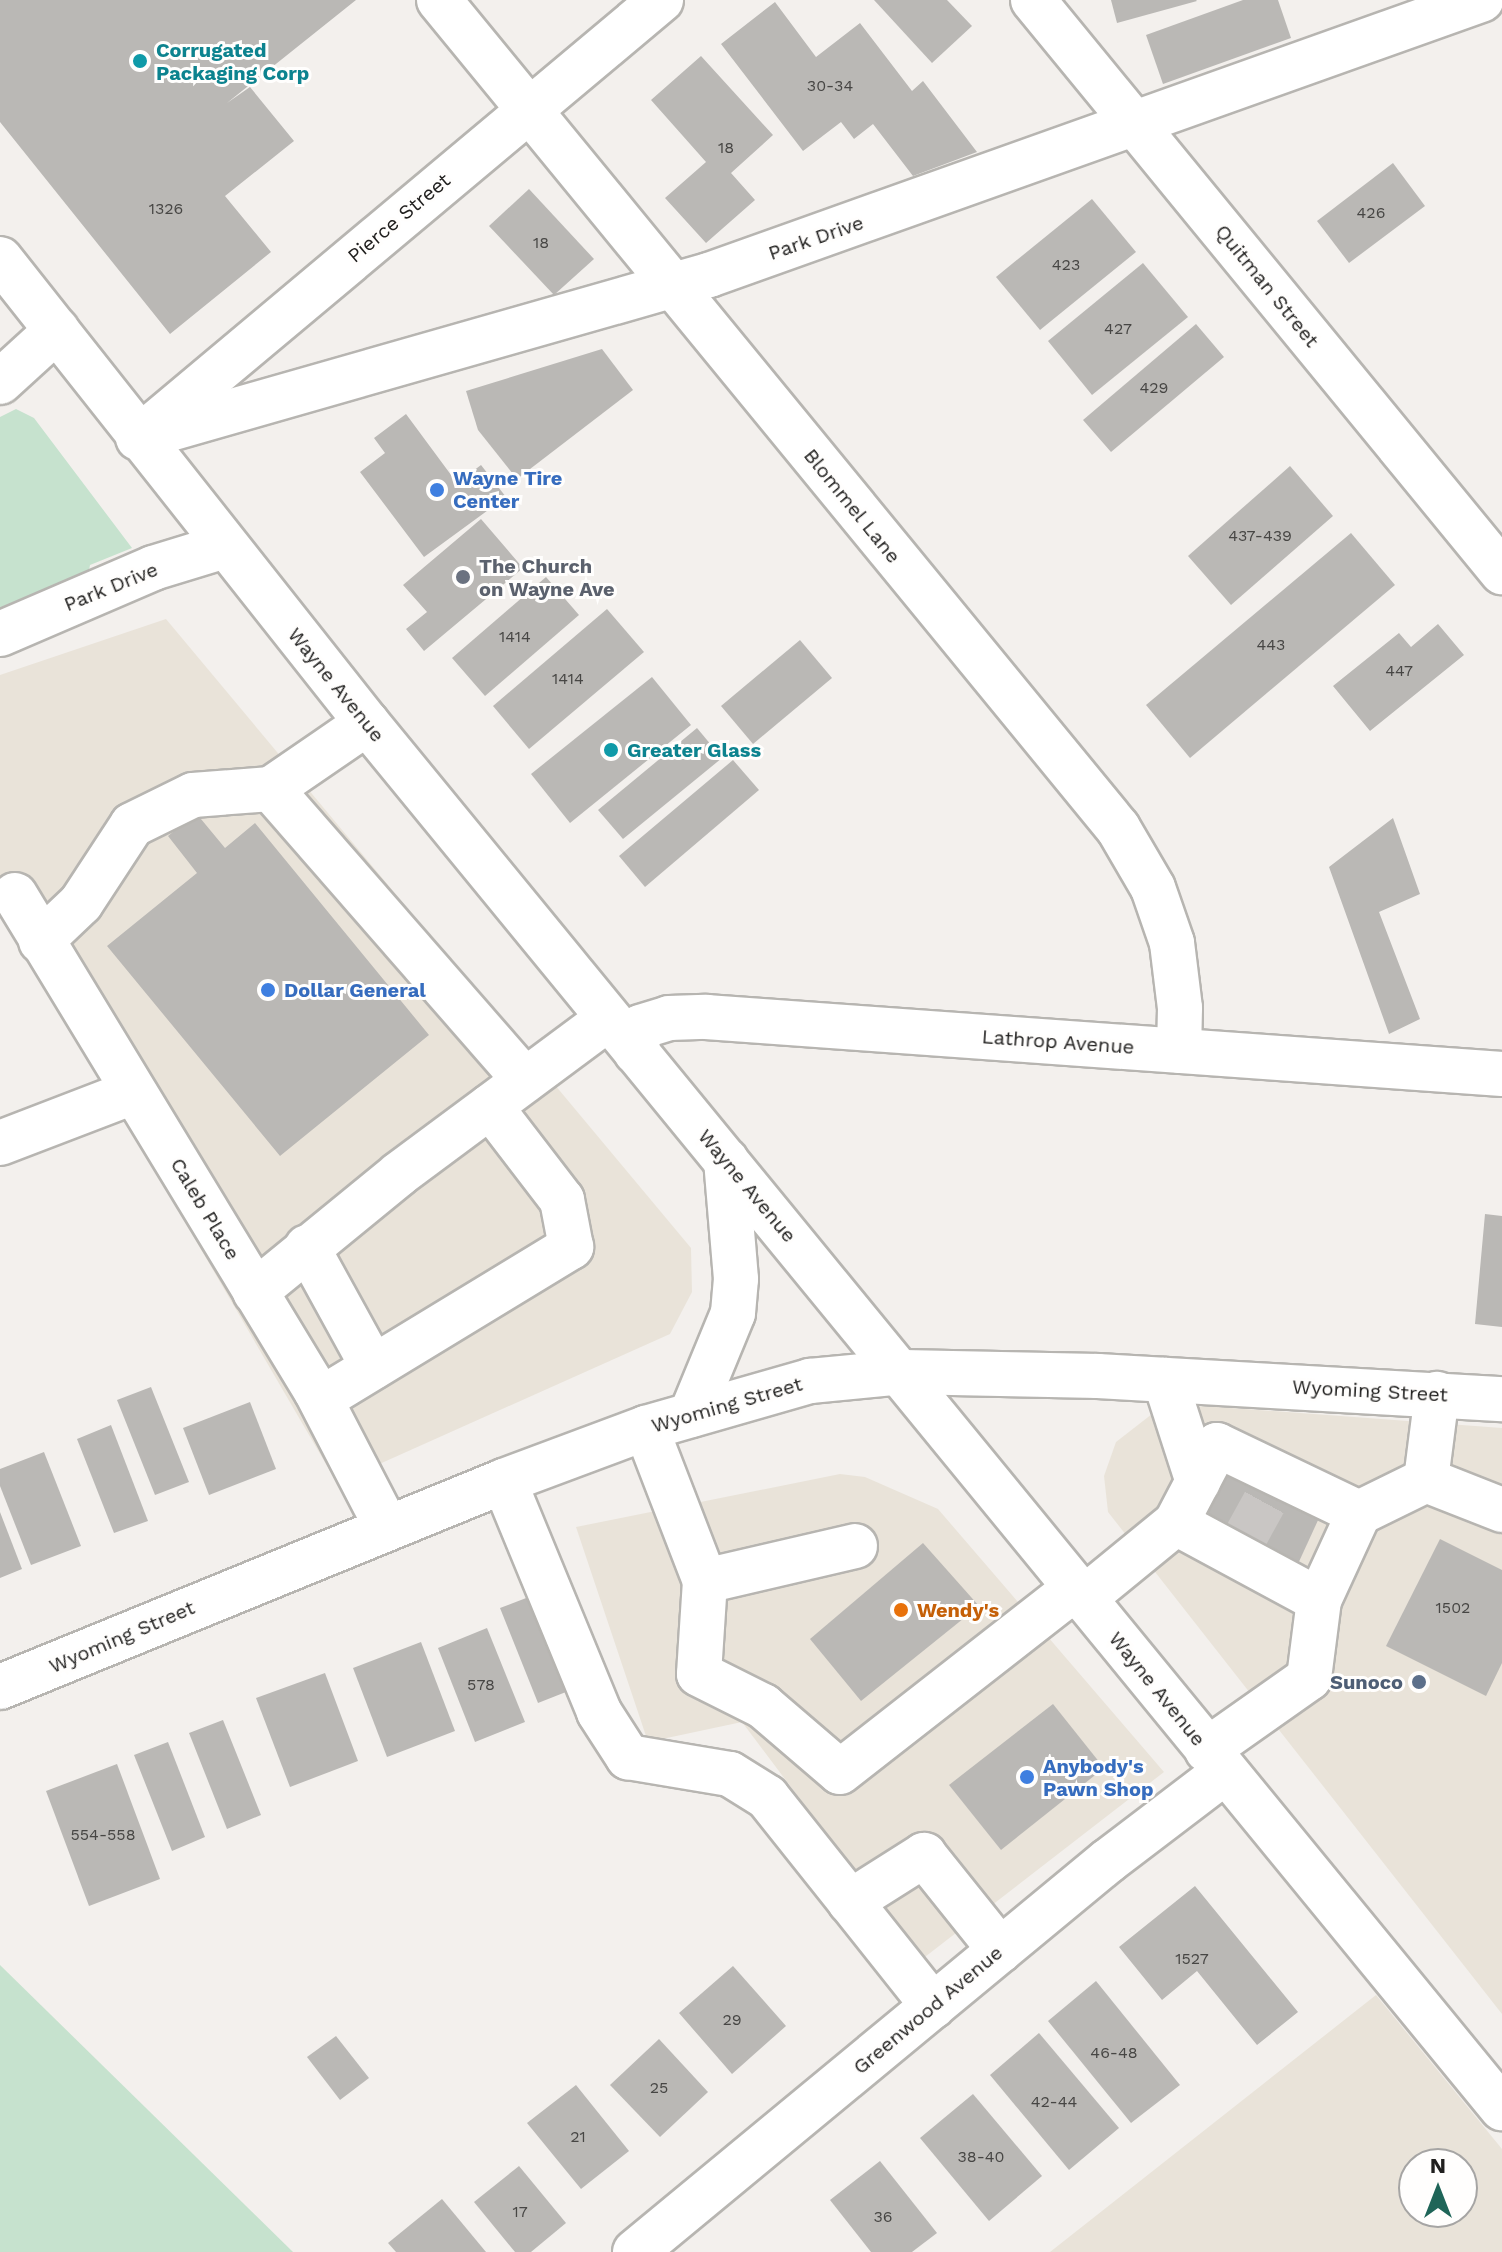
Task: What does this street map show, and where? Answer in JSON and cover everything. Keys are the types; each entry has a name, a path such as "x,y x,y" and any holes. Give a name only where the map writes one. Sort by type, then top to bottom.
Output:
{"street":[{"name":"Blommel Lane","path":"439,0 1118,828 1153,888 1172,943 1180,1008 1179,1051"},
{"name":"Pierce Street","path":"138,438 661,0"},
{"name":"Quitman Street","path":"1033,0 1502,572"},
{"name":"Park Drive","path":"138,438 675,285 1481,0"},
{"name":"Wayne Avenue","path":"0,259 138,438 367,723 608,1019 903,1372 1079,1594 1502,2108"},
{"path":"0,382 57,330"},
{"name":"Park Drive","path":"0,634 153,568 225,546"},
{"path":"41,941 81,903 132,825 193,795 271,789 367,723"},
{"path":"271,789 525,1080"},
{"name":"Caleb Place","path":"15,895 321,1399 387,1528"},
{"name":"Lathrop Avenue","path":"636,1052 640,1027 669,1018 706,1017 1502,1074"},
{"path":"255,1292 307,1247 608,1019"},
{"path":"0,1143 133,1092"},
{"path":"321,1399 571,1247 562,1200 490,1106"},
{"path":"691,1415 733,1313 736,1279 726,1160"},
{"path":"307,1247 373,1367"},
{"name":"Wyoming Street","path":"0,1687 504,1481 646,1428 810,1381 903,1372 1165,1380 1502,1399"},
{"path":"1165,1380 1198,1482"},
{"path":"1426,1480 1437,1394"},
{"path":"646,1428 705,1581 699,1674 763,1706 840,1772 1176,1523 1217,1445 1277,1479 1359,1513 1426,1480 1502,1510"},
{"path":"504,1481 599,1712 628,1757 730,1774 767,1797 933,2006"},
{"name":"Greenwood Avenue","path":"635,2252 1000,1950 1309,1678 1319,1600 1359,1513"},
{"path":"1176,1523 1239,1548 1319,1600"},
{"path":"705,1581 855,1546"},
{"path":"850,1902 924,1855 1000,1950"}],"shaded area":[{"path":"166,619 691,1248 692,1292 670,1334 337,1483 0,904 0,675"},
{"path":"1204,1406 1502,1428 1502,2014 1108,1512 1104,1476 1116,1442 1152,1414"},
{"path":"840,1474 865,1477 938,1509 1164,1772 921,1960 742,1722 648,1742 576,1527"},
{"path":"1376,1995 1502,2149 1502,2252 1050,2252"}],"green space":[{"path":"16,409 34,418 132,548 90,565 84,597 0,634 0,417"},
{"path":"0,1965 293,2252 0,2252"}],"building":[{"name":"Corrugated Packaging Corp","path":"0,0 356,0 227,103 250,87 294,141 225,196 271,252 170,334 0,122"},
{"path":"874,0 947,0 972,26 932,63"},
{"path":"1111,0 1196,0 1197,1 1117,23"},
{"path":"1243,0 1278,0 1291,38 1163,84 1146,35"},
{"path":"775,2 816,57 860,23 912,91 923,81 977,152 913,176 873,124 854,139 841,122 803,151 721,44"},
{"path":"701,56 773,135 731,173 755,200 706,243 665,198 706,162 651,100"},
{"path":"1393,163 1425,206 1349,263 1317,221"},
{"path":"529,189 594,259 554,295 489,226"},
{"path":"1092,199 1136,252 1040,330 996,277"},
{"path":"1143,263 1188,317 1092,395 1048,341"},
{"path":"1196,324 1224,357 1111,452 1083,420"},
{"path":"602,349 633,390 517,479 478,430 466,391"},
{"name":"Wayne Tire Center","path":"406,414 457,483 481,465 506,497 424,557 360,472 385,453 374,438"},
{"path":"1290,466 1333,516 1231,605 1188,556"},
{"name":"The Church on Wayne Ave","path":"481,519 523,568 424,651 406,629 427,612 403,585"},
{"path":"1351,533 1395,585 1190,758 1146,705"},
{"path":"546,577 579,615 485,696 452,658"},
{"path":"607,609 644,652 529,749 493,706"},
{"path":"1438,624 1464,655 1370,731 1333,686 1399,633 1411,647"},
{"path":"800,640 832,678 753,744 721,706"},
{"name":"Greater Glass","path":"652,677 691,725 570,823 531,774"},
{"path":"697,728 722,758 623,839 598,810"},
{"path":"733,760 759,790 645,887 619,856"},
{"name":"Dollar General","path":"196,813 225,848 255,823 429,1035 280,1156 107,946 197,873 168,836"},
{"path":"1393,818 1420,894 1379,912 1420,1019 1389,1034 1329,867"},
{"path":"1485,1214 1502,1216 1502,1327 1475,1324"},
{"path":"151,1387 189,1482 155,1495 117,1400"},
{"path":"250,1402 276,1469 209,1495 183,1428"},
{"path":"111,1425 148,1521 114,1533 77,1439"},
{"path":"44,1452 81,1546 31,1565 0,1486 0,1469"},
{"path":"1228,1461 1325,1505 1297,1566 1200,1522"},
{"path":"0,1512 22,1569 0,1578"},
{"path":"1440,1539 1502,1570 1502,1663 1486,1696 1386,1646"},
{"path":"923,1543 979,1606 861,1701 810,1639"},
{"path":"534,1595 571,1690 538,1703 500,1608"},
{"path":"487,1628 525,1722 475,1742 438,1648"},
{"path":"421,1642 455,1731 387,1757 353,1668"},
{"path":"325,1673 358,1761 290,1787 256,1698"},
{"name":"Anybody's Pawn Shop","path":"1053,1704 1104,1768 1001,1850 949,1785"},
{"path":"223,1720 261,1815 227,1829 189,1733"},
{"path":"168,1742 205,1837 172,1851 134,1755"},
{"path":"117,1764 160,1879 89,1906 46,1791"},
{"path":"1195,1886 1298,2012 1257,2045 1197,1971 1162,2000 1119,1947"},
{"path":"733,1966 786,2026 732,2074 679,2013"},
{"path":"1096,1981 1180,2085 1131,2123 1048,2021"},
{"path":"1039,2033 1119,2128 1069,2170 990,2075"},
{"path":"336,2036 369,2078 340,2100 307,2057"},
{"path":"659,2039 708,2092 660,2137 610,2085"},
{"path":"576,2085 629,2151 581,2189 527,2123"},
{"path":"973,2094 1042,2176 989,2221 920,2138"},
{"path":"880,2161 937,2233 912,2252 871,2252 830,2200"},
{"path":"519,2166 566,2223 531,2252 515,2252 474,2202"},
{"path":"442,2199 486,2252 396,2252 388,2243"}],"tunnel":[{"path":"1243,1541 1275,1483"}],"place":[{"name":"Corrugated Packaging Corp","path":"140,61"},
{"name":"Wayne Tire Center","path":"437,490"},
{"name":"The Church on Wayne Ave","path":"463,577"},
{"name":"Greater Glass","path":"611,750"},
{"name":"Dollar General","path":"268,990"},
{"name":"Wendy's","path":"901,1610"},
{"name":"Sunoco","path":"1419,1682"},
{"name":"Anybody's Pawn Shop","path":"1027,1777"}]}
